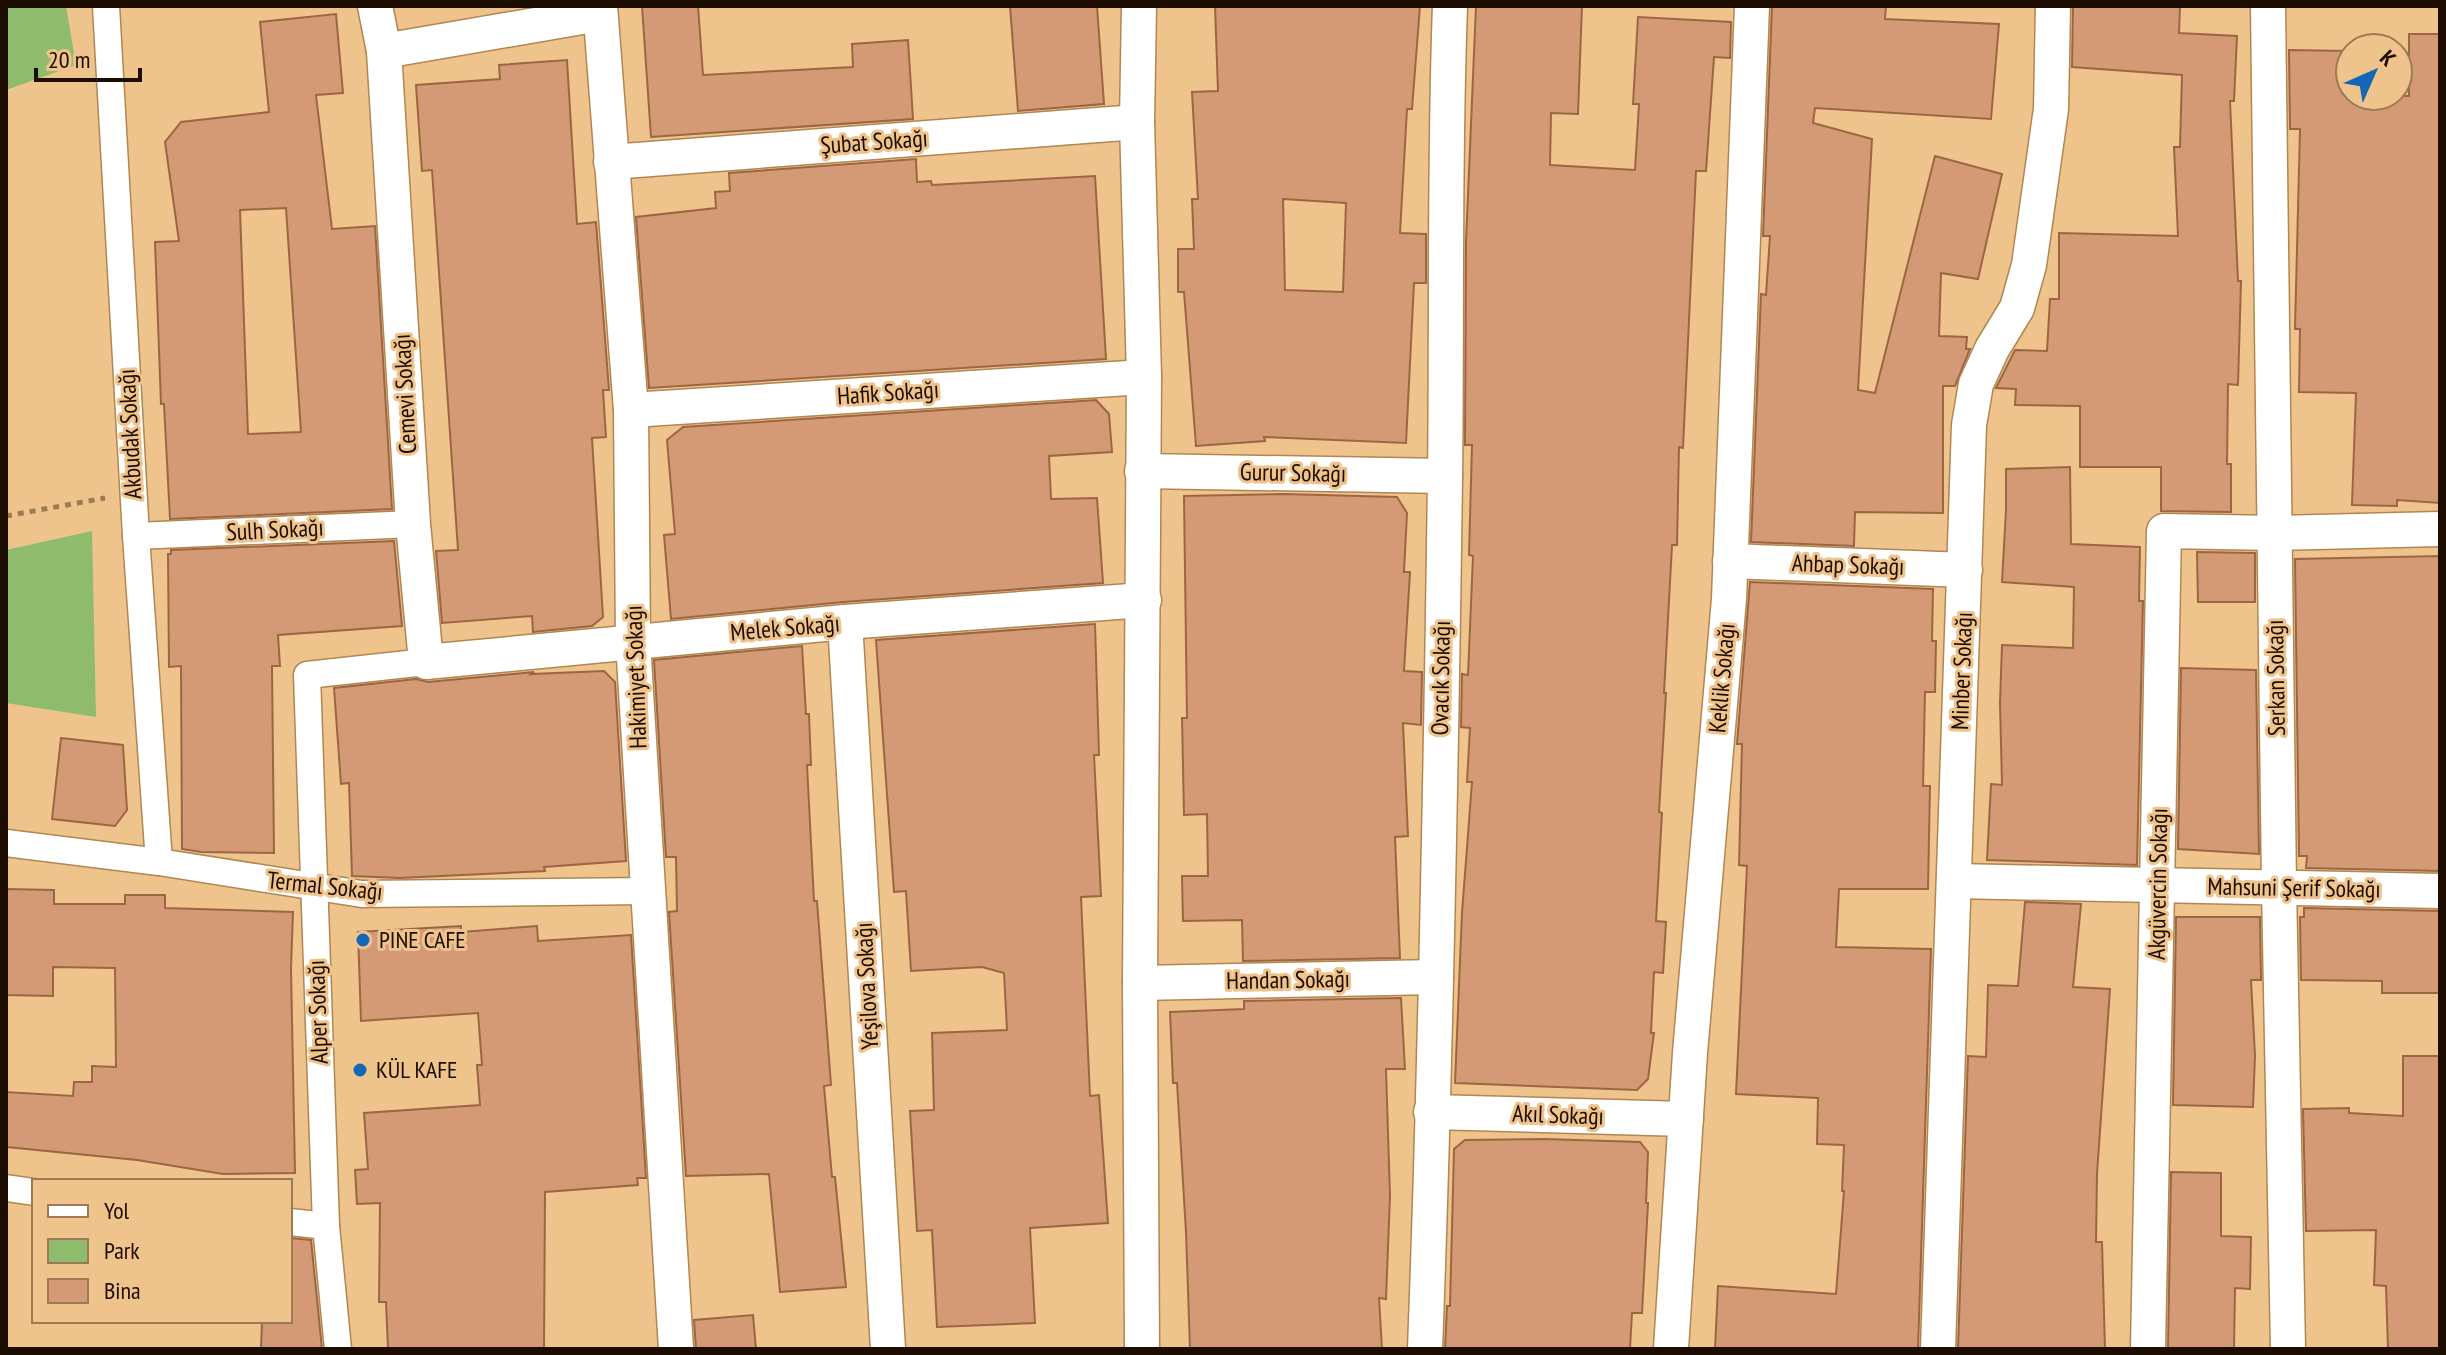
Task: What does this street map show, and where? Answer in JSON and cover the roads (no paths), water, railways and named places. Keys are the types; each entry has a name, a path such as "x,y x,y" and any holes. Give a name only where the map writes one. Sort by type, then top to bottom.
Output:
{"street":[{"name":"Akbudak Sokağı","path":"106,6 136,536 159,862"},
{"name":"Cemevi Sokağı","path":"375,6 384,51 413,524 426,662"},
{"path":"1139,6 1137,122 1144,377 1140,983 1142,1349"},
{"name":"Ovacık Sokağı","path":"1425,1349 1436,977 1445,476 1445,136 1450,6"},
{"name":"Keklik Sokağı","path":"1671,1349 1730,561 1752,6"},
{"name":"Minber Sokağı","path":"1938,1349 1969,425 1976,384 1992,349 2017,308 2029,265 2051,109 2053,6"},
{"name":"Serkan Sokağı","path":"2268,6 2288,1349"},
{"path":"384,51 600,10"},
{"name":"Hakimiyet Sokağı","path":"600,10 631,410 633,642 676,1349"},
{"name":"Şubat Sokağı","path":"611,162 1137,122"},
{"name":"Hafik Sokağı","path":"631,410 1144,377"},
{"name":"Gurur Sokağı","path":"1142,471 1445,476"},
{"name":"Sulh Sokağı","path":"136,536 413,524"},
{"path":"2275,533 2440,529"},
{"name":"Akgüvercin Sokağı","path":"2148,1349 2164,531 2275,533"},
{"name":"Ahbap Sokağı","path":"1730,561 1965,570"},
{"name":"Melek Sokağı","path":"426,662 845,622 1144,600"},
{"name":"Yeşilova Sokağı","path":"845,622 888,1349"},
{"name":"Alper Sokağı","path":"338,1349 326,1226 307,675 426,662"},
{"name":"Termal Sokağı","path":"6,843 159,862 362,894 647,891"},
{"name":"Mahsuni Şerif Sokağı","path":"1955,881 2440,891"},
{"name":"Handan Sokağı","path":"1140,983 1436,977"},
{"name":"Akıl Sokağı","path":"1431,1112 1686,1119"},
{"path":"6,1188 32,1192"},
{"path":"292,1222 326,1226"}],"place":[{"name":"PINE CAFE","path":"363,940"},
{"name":"KÜL KAFE","path":"360,1070"}]}
